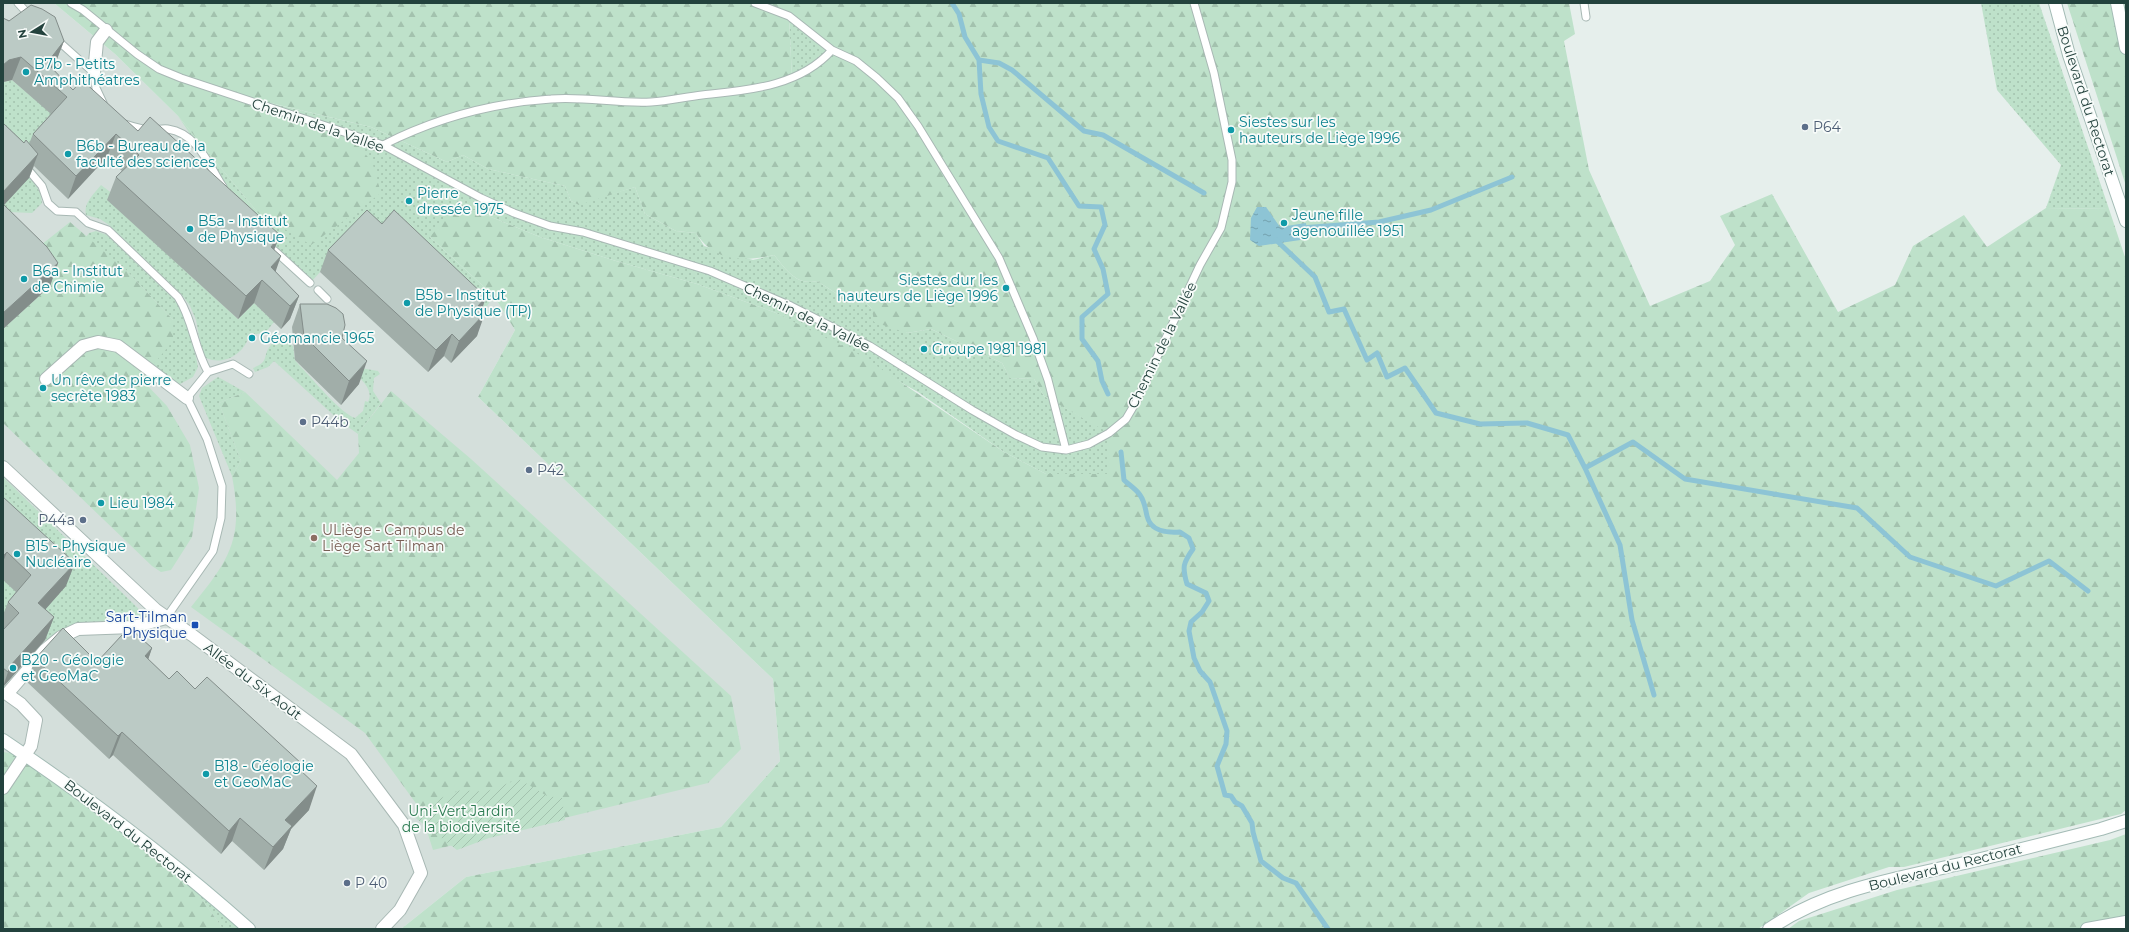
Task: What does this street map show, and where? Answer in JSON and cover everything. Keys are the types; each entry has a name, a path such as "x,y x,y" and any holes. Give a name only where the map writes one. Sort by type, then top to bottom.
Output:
{"street":[{"name":"Boulevard du Rectorat","path":"2055,3 2069,55 2126,221"},
{"path":"2117,3 2126,48"},
{"path":"94,73 97,42 106,30"},
{"path":"46,378 83,346 98,342 118,346 187,398"},
{"name":"Allée du Six Août","path":"3,467 166,618 192,635 351,754 404,825 421,873 400,910 382,929"},
{"path":"3,788 34,740 36,720 20,704 7,694 45,650 61,637 78,629 133,627 166,618"},
{"name":"Boulevard du Rectorat","path":"3,740 124,826 188,876 249,929"},
{"name":"Boulevard du Rectorat","path":"1770,929 1797,911 1839,894 2101,829 2126,821"},
{"path":"2087,929 2126,922"}],"lane":[{"path":"18,3 36,21"},
{"name":"Chemin de la Vallée","path":"71,3 83,6 106,30 159,69 181,78 383,145 481,198 514,213 550,226 583,232 710,271 790,306 870,346 1016,435 1042,447 1066,450 1089,444 1109,433 1126,419 1136,402 1200,265 1221,228 1227,208 1232,182 1232,160 1214,73 1194,3"},
{"path":"755,3 789,16 832,50 856,61 898,98 960,192 999,258 1033,338 1048,380 1066,450"},
{"path":"1584,3 1586,17"},
{"path":"47,32 94,73 96,88 107,108"},
{"path":"383,145 413,130 448,117 500,106 552,98 650,102 741,91 792,79 821,62 832,50"},
{"path":"118,119 139,129 166,129 179,131 190,138 199,148 228,194"},
{"path":"19,158 42,186 48,203 52,207 57,211 76,212 88,223 108,230 178,297 186,309 202,361 208,372"},
{"path":"271,247 310,283"},
{"path":"318,290 327,299"},
{"path":"166,618 213,551 221,518 222,486 207,439 187,398 208,372 233,364 249,374"}],"shaded area":[{"name":"ULiège - Campus de Liège Sart Tilman","path":"3,3 54,3 115,54 178,116 258,213 494,296 515,330 478,397 773,679 780,761 721,827 466,877 401,929 3,929"}],"green space":[{"path":"54,3 1569,3 1575,34 1564,41 1589,170 1650,306 1710,281 1735,245 1720,216 1772,194 1838,312 1895,285 1913,246 1964,215 1987,247 2046,208 2109,209 2126,260 2126,810 2121,814 1904,867 1889,867 1809,893 1758,929 401,929 466,877 721,827 780,761 773,679 478,397 515,330 494,296 430,237 450,212 474,210 540,237 697,284 776,313 862,356 1004,452 1046,474 1109,474 1109,433 1044,396 1034,379 1010,378 1002,363 931,329 907,333 874,322 872,309 863,300 851,303 817,281 810,282 797,279 787,271 774,255 752,259 741,259 721,255 703,243 696,233 676,231 645,214 635,187 579,205 571,201 565,186 488,169 463,155 447,162 371,127 220,91 357,144 372,162 381,193 311,245 258,213 178,116 115,54","holes":["789,17 832,50 792,79"]},
{"path":"1981,3 2039,3 2109,209 2046,208 2061,165 1997,90"},
{"path":"2067,3 2126,3 2126,186"},
{"path":"789,16 832,50 792,79"},
{"path":"12,80 59,120 24,157 3,138 3,82"},
{"path":"215,90 371,127 447,162 463,155 488,169 565,186 571,201 578,204 635,187 645,214 676,231 696,233 704,246 753,260 774,255 787,271 797,279 810,282 817,281 851,303 863,300 872,309 907,333 931,329 1002,363 1010,378 1034,379 1044,396 1109,432 1109,474 1046,474 1004,452 918,392 776,313 697,284 540,237 474,210 430,237 494,296 478,319 331,260 312,281 247,219 178,116 258,213"},
{"path":"25,169 40,192 42,203 32,213 8,212 3,206"},
{"path":"101,185 113,194 108,200 238,319 254,303 274,322 266,332 249,336 243,348 232,357 220,360 206,358 202,352 196,320 190,306 182,295 109,225 100,219 86,215 86,207 92,195"},
{"path":"70,222 126,270 173,320 173,341 152,366 143,381 167,406 190,445 199,488 192,537 171,570 161,572 152,566 3,423 3,329 50,286 41,245"},
{"path":"96,231 107,235 177,302 185,319 196,357 198,367 193,377 180,384 173,383 152,366 173,320 126,270 86,237 89,233"},
{"path":"279,336 293,346 295,360 318,386 342,409 355,418 363,411 365,401 368,402 370,396 369,391 362,380 343,365 378,371 380,374 374,378 373,391 381,403 358,434 341,422 274,361 268,367 255,372 253,368 264,361 271,345"},
{"path":"218,377 245,392 219,403 241,461 232,476 199,396 202,388"},
{"path":"391,391 471,459 731,696 741,749 708,783 433,850 420,809 365,733 191,607 216,575 231,547 235,532 236,516 232,476 241,461 219,403 245,392 337,480 359,453 358,434"},
{"path":"3,477 146,616 131,623 47,642 12,611 3,621 3,580 41,614 3,528"},
{"path":"3,752 25,755 182,871 223,929 3,929"},
{"name":"Uni-Vert Jardin de la biodiversité","path":"519,779 547,796 562,798 565,820 489,838 457,850 413,816 428,803 461,790 485,792"},
{"path":"2126,834 2126,929 1788,929 1799,921 1897,890 2110,840"},
{"path":"182,871 241,929 223,929"}],"water":[{"path":"1257,207 1266,207 1280,227 1306,223 1307,239 1259,246 1250,240 1251,218"}],"building":[{"path":"31,5 42,9 55,17 64,41 47,63 73,90 82,80 138,131 150,117 280,235 271,247 281,256 271,267 299,296 290,306 262,280 246,296 116,177 139,155 116,134 76,176 33,134 67,97 21,57 9,60 3,65 3,18 9,21"},
{"path":"3,123 24,143 26,140 38,154 3,192"},
{"path":"3,204 47,247 58,263 3,313"},
{"name":"B5b - Institut de Physique (TP)","path":"367,210 382,224 394,210 486,297 478,306 485,313 459,341 452,334 436,350 328,250"},
{"path":"300,304 327,304 336,308 343,314 345,325 342,338 367,361 349,381 304,336"},
{"path":"3,497 75,563 38,603 54,617 10,666 8,672 3,668 3,630 19,613 8,602 31,575 7,552 3,556"},
{"name":"B18 - Géologie et GeoMaC","path":"63,628 97,662 122,635 125,638 133,631 152,648 145,656 169,679 177,671 195,689 207,677 302,764 298,768 317,786 285,820 292,826 273,847 240,818 229,831 122,732 118,736 35,659"}],"waterway":[{"path":"952,3 959,14 965,37 979,60 981,94 989,127 998,141 1048,158 1079,206 1101,207 1105,225 1094,249 1103,269 1108,294 1082,317 1082,339 1098,361 1102,381 1108,394"},
{"path":"979,60 999,63 1012,70 1084,131 1103,135 1204,193"},
{"path":"1301,228 1379,222 1431,210 1512,177"},
{"path":"1276,240 1315,277 1329,312 1344,309 1367,360 1377,353 1387,377 1405,368 1436,413 1480,424 1527,423 1568,435 1585,468 1633,442 1685,479 1857,508 1910,557 1996,586 2049,561 2088,591"},
{"path":"1121,452 1124,480 1137,491 1142,498 1147,516 1152,525 1165,532 1180,532 1189,538 1193,549 1184,565 1184,573 1187,584 1206,593 1209,601 1202,612 1191,622 1189,631 1194,658 1200,671 1210,682 1227,731 1226,744 1217,766 1225,795 1231,796 1235,802 1242,806 1252,823 1261,861 1283,878 1296,883 1328,929"},
{"path":"1585,468 1620,545 1632,620 1654,695"}],"place":[{"name":"B7b - Petits Amphithéatres","path":"26,72"},
{"name":"P64","path":"1805,127"},
{"name":"Siestes sur les hauteurs de Liège 1996","path":"1231,130"},
{"name":"B6b - Bureau de la faculté des sciences","path":"68,154"},
{"name":"Pierre dressée 1975","path":"409,201"},
{"name":"Jeune fille agenouillée 1951","path":"1284,223"},
{"name":"B5a - Institut de Physique","path":"190,229"},
{"name":"B6a - Institut de Chimie","path":"24,279"},
{"name":"Siestes dur les hauteurs de Liège 1996","path":"1006,288"},
{"name":"B5b - Institut de Physique (TP)","path":"407,303"},
{"name":"Géomancie 1965","path":"252,338"},
{"name":"Groupe 1981 1981","path":"924,349"},
{"name":"Un rêve de pierre secrète 1983","path":"43,388"},
{"name":"P44b","path":"303,422"},
{"name":"P42","path":"529,470"},
{"name":"Lieu 1984","path":"101,503"},
{"name":"P44a","path":"83,520"},
{"name":"ULiège - Campus de Liège Sart Tilman","path":"314,538"},
{"name":"B15 - Physique Nucléaire","path":"17,554"},
{"name":"Sart-Tilman Physique","path":"195,625"},
{"name":"B20 - Géologie et GeoMaC","path":"13,668"},
{"name":"B18 - Géologie et GeoMaC","path":"206,774"},
{"name":"P 40","path":"347,883"}]}
